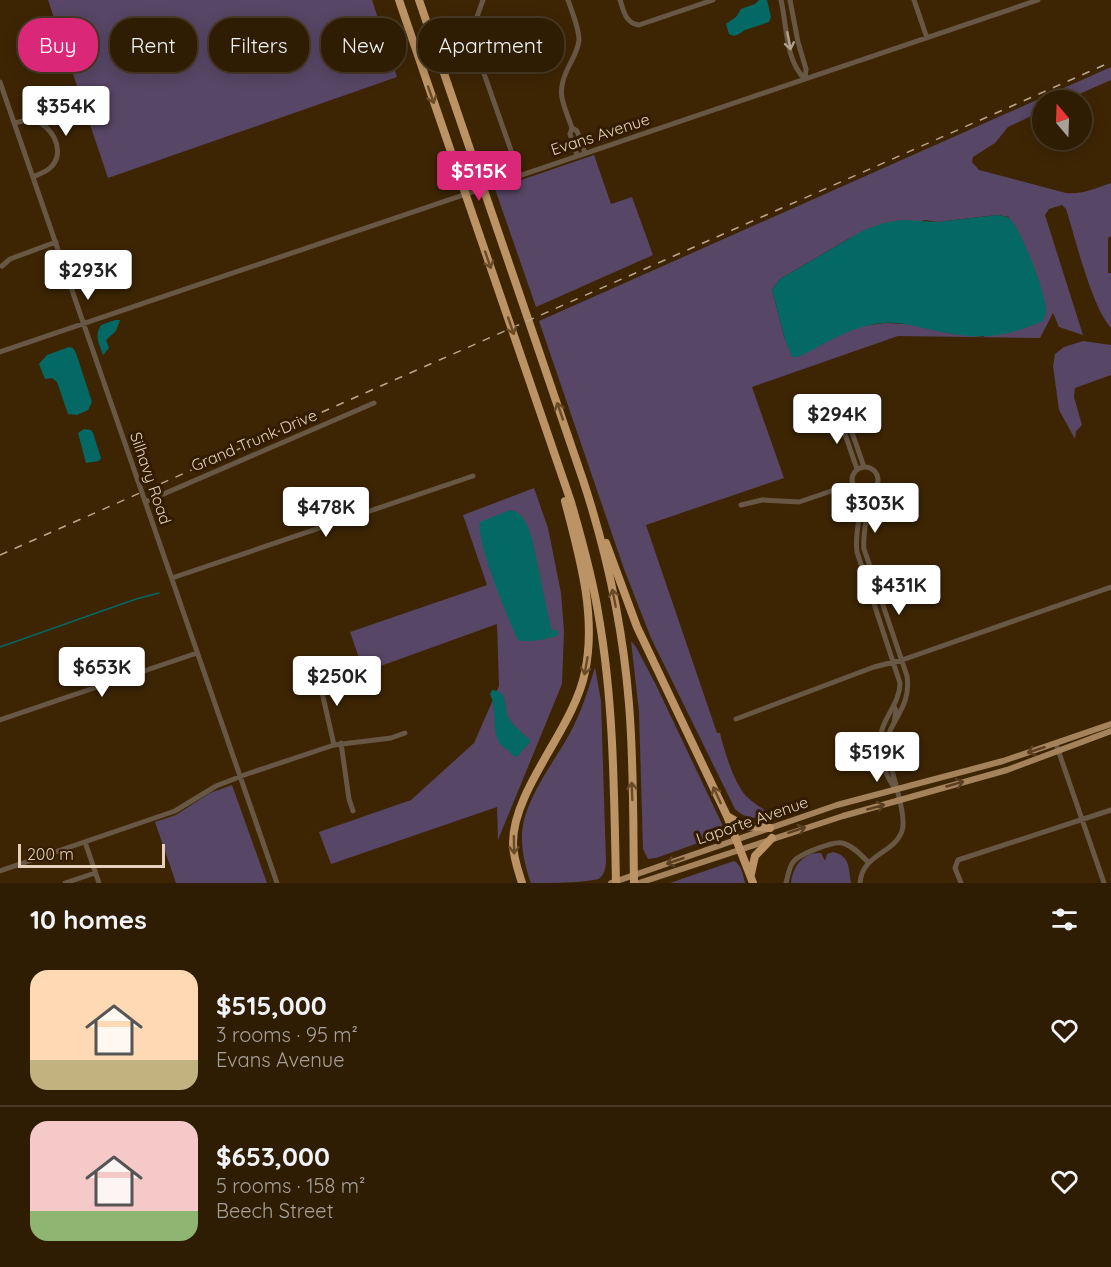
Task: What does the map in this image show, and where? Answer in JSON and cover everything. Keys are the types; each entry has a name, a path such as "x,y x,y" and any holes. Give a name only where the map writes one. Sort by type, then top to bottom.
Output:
{"highway":[{"path":"399,0 571,502 591,576 603,639 610,702 616,883"},
{"path":"419,0 596,521 616,604 626,669 634,883"},
{"path":"522,883 514,857 515,826 531,786 560,733 580,689 589,647 589,623 584,582 558,464"},
{"path":"596,521 637,627 727,816 752,879"},
{"path":"727,816 744,826 770,828"},
{"path":"752,879 754,856 772,838"}],"main road":[{"name":"Laporte Avenue","path":"611,883 837,805 1003,761 1111,724"},
{"name":"Laporte Avenue","path":"639,883 772,838 1007,770 1111,731"}],"street":[{"path":"483,0 474,25 474,44 520,176"},
{"path":"568,0 579,40 560,90 572,128 570,134 577,155"},
{"path":"620,0 626,19 639,25 713,0"},
{"path":"781,0 790,49 797,72 805,79"},
{"path":"790,0 806,69 805,79"},
{"path":"914,0 927,38"},
{"name":"Evans Avenue","path":"0,352 1038,0"},
{"name":"Silhavy Road","path":"0,81 277,883"},
{"path":"15,123 30,120 43,125 52,132 58,148 57,159 50,169 33,177"},
{"path":"572,128 577,131 585,153"},
{"path":"2,266 10,259 56,242"},
{"name":"Grand Trunk Drive","path":"145,502 374,403"},
{"path":"845,412 864,467"},
{"path":"838,414 857,469"},
{"path":"864,467 872,469 877,475 877,485 870,492 862,493 852,484 853,474 857,469 864,467"},
{"path":"172,578 473,476"},
{"path":"741,505 769,499 799,502 852,484"},
{"path":"860,883 868,862 893,843 902,832 903,818 887,747 888,739 908,695 907,676 864,549 863,536 870,492"},
{"path":"862,493 856,534 857,552 900,683 894,706 884,724 880,745 888,779 896,790"},
{"path":"736,719 888,662 895,663 1111,587"},
{"path":"0,720 197,652"},
{"path":"315,681 321,688 334,745"},
{"path":"893,728 896,711 894,706"},
{"path":"0,871 175,811 209,789 240,777 341,743 391,738 405,733"},
{"path":"341,743 353,812"},
{"path":"1056,744 1104,883"},
{"path":"961,883 955,868 958,860 1111,810"},
{"path":"85,842 99,883"},
{"path":"786,883 788,872 794,861 825,845 840,842 850,846 868,862"},
{"path":"65,883 95,873"}],"shaded area":[{"path":"48,0 372,0 378,18 321,18 321,72 395,72 397,77 108,178 72,72 98,72 98,18 54,18"},
{"path":"1111,67 1111,80 1088,90 1059,90"},
{"path":"1032,102 1032,116 1008,127 995,143 973,157 972,162 979,170 1066,193 1083,192 1111,183 1108,273 1111,273 1111,328 1097,304 1066,209 1062,205 1049,209 1045,215 1083,335 1059,327 1053,313 1040,338 898,336 752,387 784,478 646,525 717,733 720,733 734,775 746,796 766,811 765,816 749,817 735,809 651,638 624,569 539,321","holes":["997,215 1009,217 984,337 948,333 908,324 885,323 861,326 843,333 785,340 772,290 780,279 850,238 925,220 938,222"]},
{"path":"594,155 611,204 632,197 653,255 536,307 495,189"},
{"path":"1083,341 1111,345 1111,375 1075,388 1074,397 1082,425 1076,431 1075,439 1059,410 1053,366 1055,354 1064,347"},
{"path":"534,488 548,528 561,593 564,631 562,684 498,840 497,807 331,864 319,832 411,800 474,743 499,686 497,624 364,672 350,632 487,585 463,515"},
{"path":"631,641 655,683 722,824 722,832 718,836 648,859 643,849 639,712"},
{"path":"595,667 601,701 606,862 604,872 598,879 592,880 531,883 526,868 522,836 527,809 569,735 587,693"},
{"path":"232,785 267,883 176,883 155,822 176,815 210,793"},
{"path":"833,852 846,860 851,883 791,883 794,871 804,858 821,853 825,861 827,854"},
{"path":"734,861 740,868 745,883 670,883"}],"water":[{"path":"759,0 767,0 771,17 769,22 734,36 729,34 726,24 736,17 741,9"},
{"path":"997,215 1010,219 1027,249 1045,305 1046,313 1043,321 1007,333 985,336 940,332 900,323 884,323 850,331 798,357 792,357 785,340 772,290 780,279 864,230 884,223 903,220 938,222"},
{"path":"120,320 116,331 106,340 109,348 103,355 98,340 99,329 101,325"},
{"path":"69,347 73,348 76,353 92,402 88,410 77,415 68,414 57,382 52,378 45,379 39,364 47,355"},
{"path":"84,429 91,430 93,433 101,458 99,461 86,463 78,433"},
{"path":"510,510 515,511 527,524 551,629 558,631 558,635 532,641 518,640 494,580 483,545 480,522"},
{"path":"492,690 502,694 510,720 530,740 517,757 512,755 497,738 493,701 490,694"}],"waterway":[{"path":"0,647 159,593"}],"railway":[{"path":"0,555 1111,62"}]}
